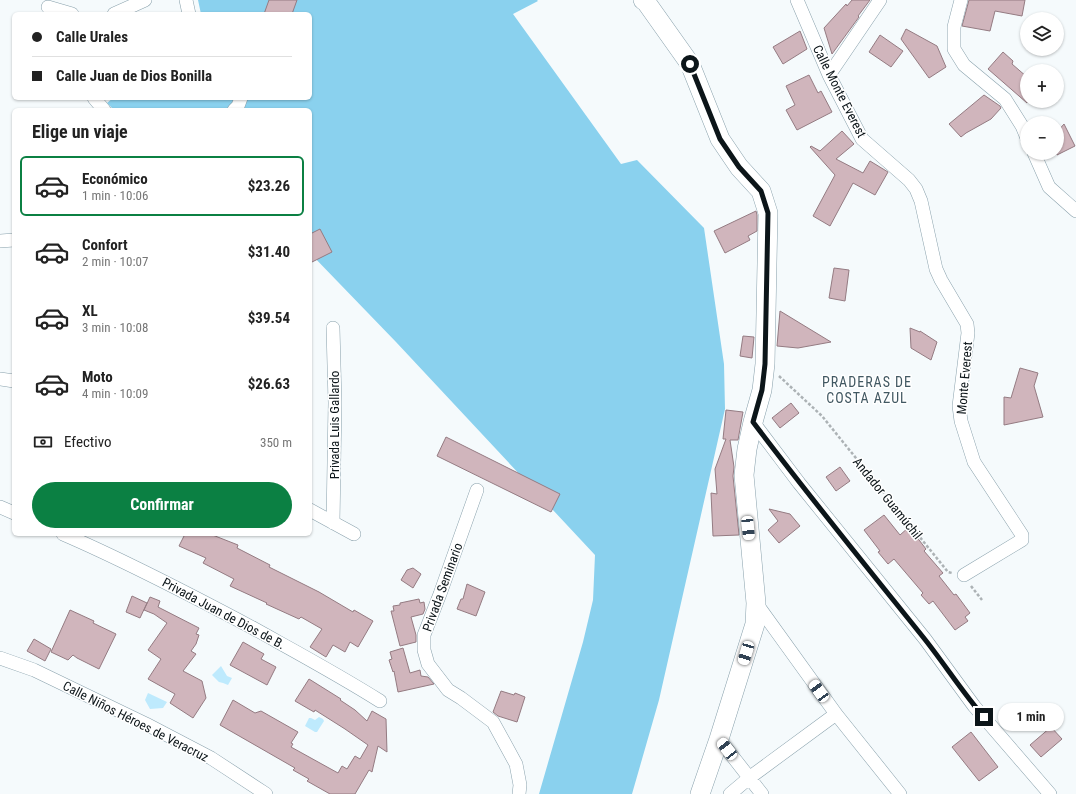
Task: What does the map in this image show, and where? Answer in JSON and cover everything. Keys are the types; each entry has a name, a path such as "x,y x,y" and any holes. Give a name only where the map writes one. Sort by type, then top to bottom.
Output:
{"street":[{"path":"118,12 145,0"},
{"path":"186,0 189,12"},
{"path":"643,0 646,2 690,64 720,139 739,167 761,191 768,213 765,364 762,390 747,448 744,475 756,603 755,624 700,794"},
{"name":"Calle Monte Everest","path":"797,0 829,75 862,139 909,180 916,189 936,269 941,280"},
{"path":"829,75 880,0"},
{"path":"960,0 954,27 954,49 964,65 1005,99 1020,123"},
{"path":"48,7 65,12"},
{"path":"96,100 102,108"},
{"path":"1037,160 1049,187 1076,211"},
{"path":"0,241 12,240"},
{"name":"Monte Everest","path":"941,280 967,324 968,333 960,406 961,421 974,462 1023,538 964,575"},
{"name":"Privada Luis Gallardo","path":"333,328 335,404 333,523"},
{"path":"0,379 12,381"},
{"path":"753,422 799,483 925,638 974,706 1050,794"},
{"name":"Privada Seminario","path":"477,490 424,635 424,650 428,664 448,690 493,722 516,764 520,785 519,794"},
{"path":"0,507 12,512"},
{"path":"312,511 354,534"},
{"name":"Privada Juan de Dios de B.","path":"68,536 186,592 327,669 380,701"},
{"path":"756,603 836,714 900,794"},
{"name":"Calle Niños Héroes de Veracruz","path":"0,658 34,670 146,724 212,758 266,794"},
{"path":"730,794 749,778 836,714"},
{"path":"719,739 762,794"}],"path":[{"name":"Andador Guamúchil","path":"765,364 822,416 948,572 964,575"},
{"path":"964,575 982,600"}],"shaded area":[{"path":"198,0 537,0 538,1 513,14 621,164 637,160 704,228 724,364 725,409 659,700 632,794 539,794 583,642 593,600 595,555 396,342 312,255 312,108 112,108 107,103 111,100 312,100 312,12 201,12"},
{"path":"221,666 227,676 232,678 228,685 219,682 212,675"},
{"path":"148,693 167,702 163,708 150,709 145,700"},
{"path":"319,717 324,721 317,732 305,726 309,718 315,720"}],"building":[{"path":"269,0 297,0 293,12 265,12"},
{"path":"852,0 870,0 832,54 824,28 846,4 847,6"},
{"path":"969,0 1025,0 1023,12 1020,12 1020,16 995,11 990,31 962,26"},
{"path":"906,29 937,46 946,67 929,78 901,39"},
{"path":"800,31 807,49 783,64 773,47"},
{"path":"880,35 903,51 891,67 869,52"},
{"path":"1003,52 1013,61 1012,64 1020,71 1020,97 988,69"},
{"path":"809,75 818,93 821,91 832,112 797,130 786,110 795,105 786,86"},
{"path":"984,95 1001,108 991,119 961,137 949,124"},
{"path":"1064,124 1075,146 1064,152"},
{"path":"842,131 854,144 836,159 863,173 870,161 888,172 875,195 853,183 830,226 813,216 835,175 810,147 811,146 820,151"},
{"path":"756,211 757,231 748,236 750,240 725,253 714,231"},
{"path":"320,229 332,252 312,262 312,233"},
{"path":"834,268 849,270 845,301 829,298"},
{"path":"780,311 831,342 798,348 777,346"},
{"path":"910,328 920,331 937,342 931,360 911,348"},
{"path":"743,336 754,337 752,358 740,356"},
{"path":"1020,368 1038,373 1034,386 1043,417 1004,425 1004,397 1011,398"},
{"path":"791,403 799,413 780,428 772,418"},
{"path":"726,410 743,412 738,440 730,440 734,467 733,476 739,535 713,536 711,493 717,494 715,469 726,439 723,439"},
{"path":"446,437 560,494 551,512 437,456"},
{"path":"840,467 850,481 836,491 826,477"},
{"path":"769,509 790,514 800,526 779,543 768,530 778,521"},
{"path":"884,515 900,535 909,527 926,549 924,551 943,573 939,576 954,595 956,594 970,613 965,617 968,621 955,630 933,601 929,604 921,595 923,593 894,559 888,564 878,552 880,551 864,530"},
{"path":"184,536 215,536 238,545 237,548 270,565 269,567 319,592 353,612 354,610 373,621 358,647 350,642 345,652 333,645 326,657 310,647 322,629 301,617 299,619 230,586 234,579 203,563 206,558 179,546"},
{"path":"413,568 421,574 413,588 401,580 407,570"},
{"path":"467,584 485,592 476,616 457,609 461,599 463,599"},
{"path":"132,596 147,603 140,618 126,612"},
{"path":"150,597 160,601 158,607 199,628 196,634 199,635 196,644 191,651 196,654 183,671 202,681 206,698 193,718 170,703 175,694 148,679 161,659 148,650 167,623 154,614 144,610"},
{"path":"419,599 420,603 424,602 425,609 423,614 411,617 416,635 416,642 400,646 391,611 394,611 393,606"},
{"path":"70,610 94,621 93,623 116,634 99,669 73,655 68,660 51,652"},
{"path":"34,639 51,649 45,661 27,651"},
{"path":"243,642 264,654 261,659 276,667 267,685 230,665"},
{"path":"403,648 410,673 420,670 421,676 428,677 434,684 398,692 394,671 393,672 389,660 392,659 390,652"},
{"path":"309,679 341,699 340,700 355,710 367,721 372,711 386,719 387,752 378,746 372,772 369,770 355,794 330,794 307,781 309,779 293,770 295,768 220,725 233,700 255,713 261,711 298,732 291,743 293,744 291,747 338,773 342,766 347,769 355,756 360,759 368,745 315,710 314,712 295,701"},
{"path":"501,691 514,695 515,693 525,697 517,722 498,716 493,712"},
{"path":"1051,727 1062,739 1041,757 1030,745"},
{"path":"971,732 998,767 979,781 952,747"}],"district":[{"name":"PRADERAS DE COSTA AZUL","path":"867,390"}],"route":[{"path":"690,64 720,139 739,167 761,191 768,213 765,364 762,390 753,422 799,483 925,638 974,706 984,717"}]}
